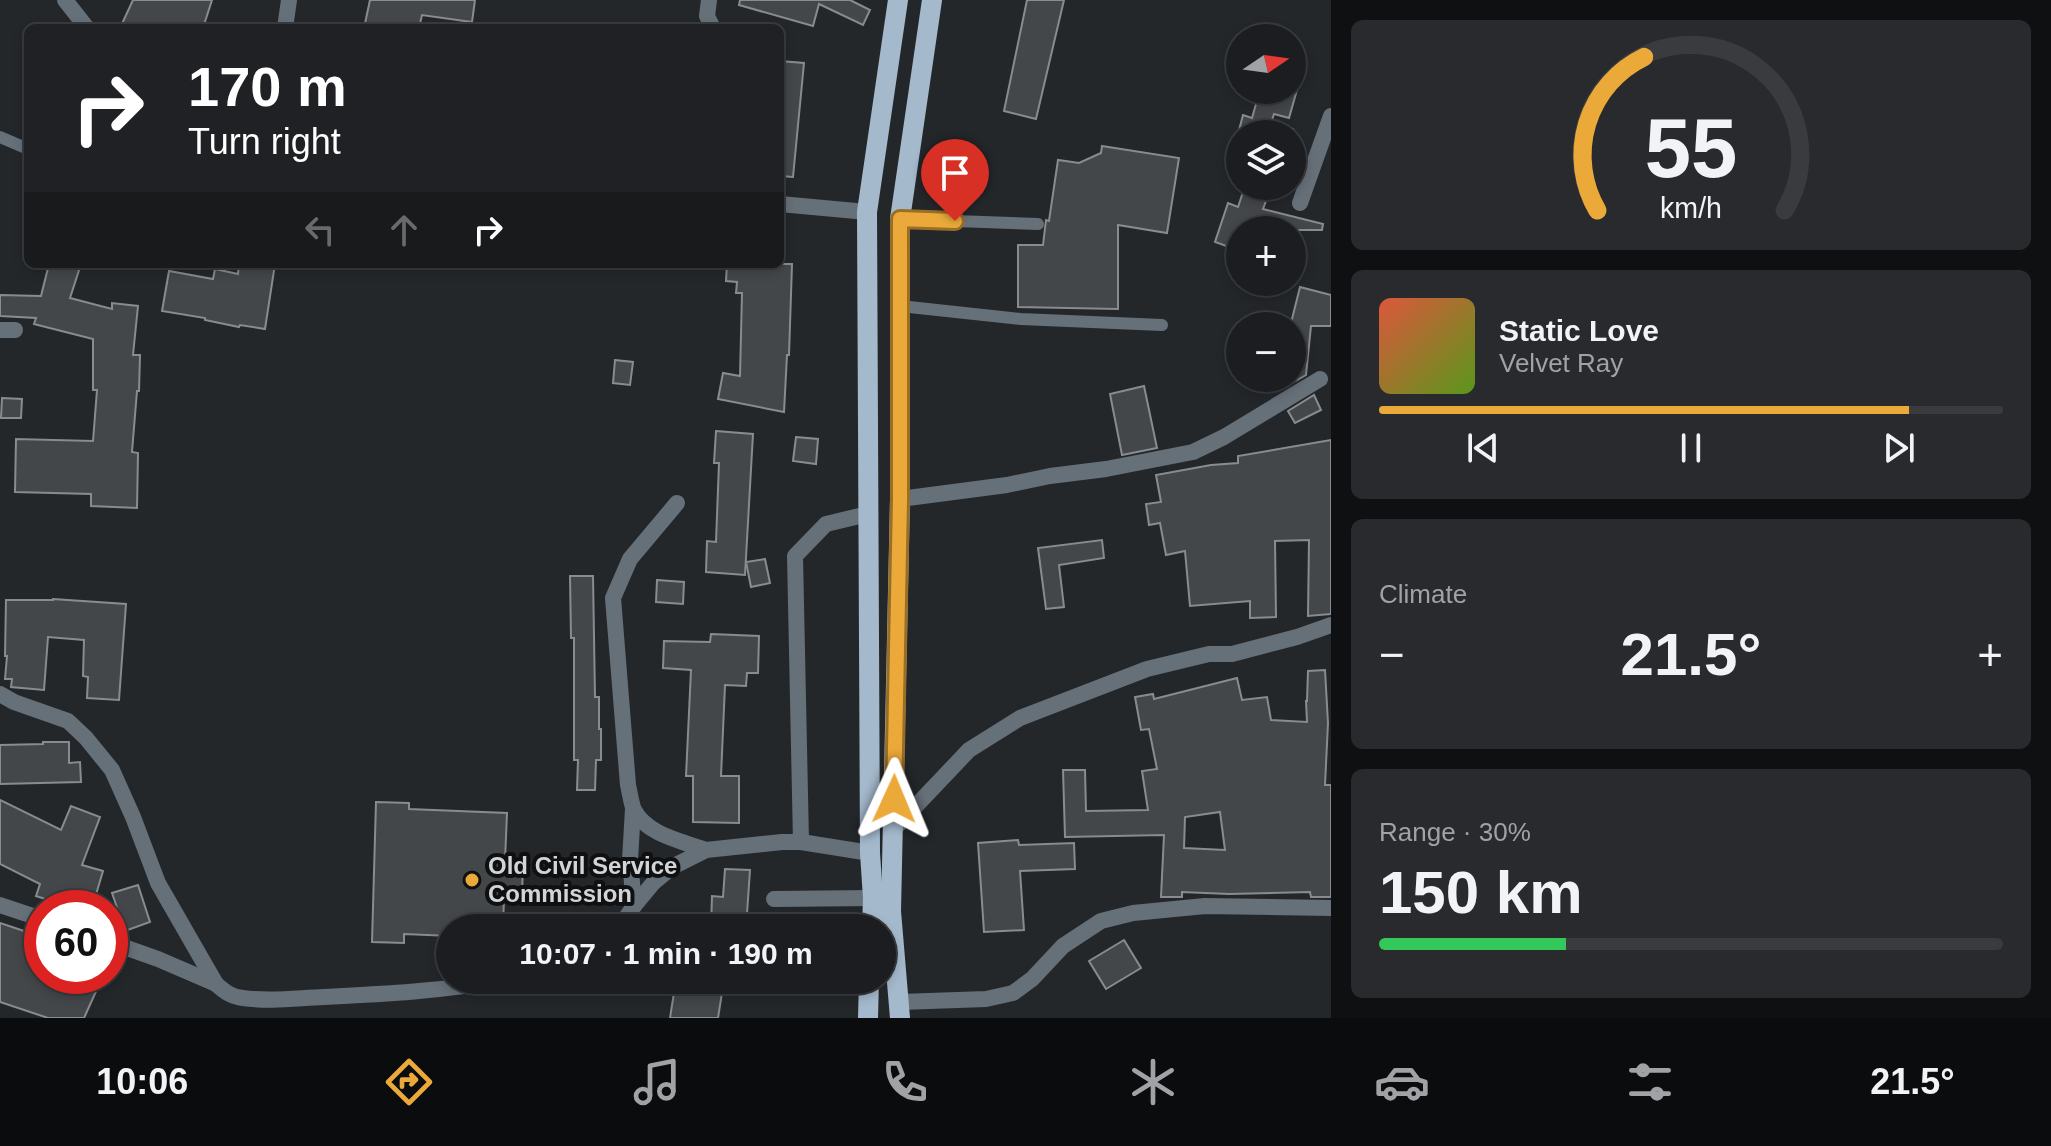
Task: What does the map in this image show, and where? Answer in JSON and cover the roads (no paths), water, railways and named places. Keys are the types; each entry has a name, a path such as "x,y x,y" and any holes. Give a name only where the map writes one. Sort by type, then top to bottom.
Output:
{"main road":[{"path":"872,914 867,212 898,0"},
{"path":"900,1010 891,911 900,499 900,219 932,0"},
{"path":"868,1018 869,994"}],"street":[{"path":"65,0 84,24"},
{"path":"286,24 289,0"},
{"path":"709,0 707,16 711,24"},
{"path":"1300,203 1331,116"},
{"path":"784,204 867,212"},
{"path":"900,499 1007,485 1193,452 1224,437 1320,379"},
{"path":"634,906 630,860 633,809 628,785 613,598 630,559 677,503"},
{"path":"801,842 795,556 826,524 868,514"},
{"path":"894,829 969,750 1020,718 1147,669 1209,654 1232,654 1331,625"},
{"path":"0,694 68,721 112,770 158,883 216,984 226,993 240,998 268,1000 436,990"},
{"path":"633,809 654,831 706,850"},
{"path":"629,914 654,882 672,867 706,850 801,842 870,853"},
{"path":"774,899 873,898"},
{"path":"0,905 24,913"},
{"path":"900,1010 1013,993 1032,979 1063,946 1101,921 1133,913 1205,906 1331,908"},
{"path":"128,948 216,984"}],"lane":[{"path":"0,137 24,147"},
{"path":"900,219 1038,224"},
{"path":"900,306 1021,319 1162,325"}],"place":[{"name":"Old Civil Service Commission","path":"472,880"}]}
